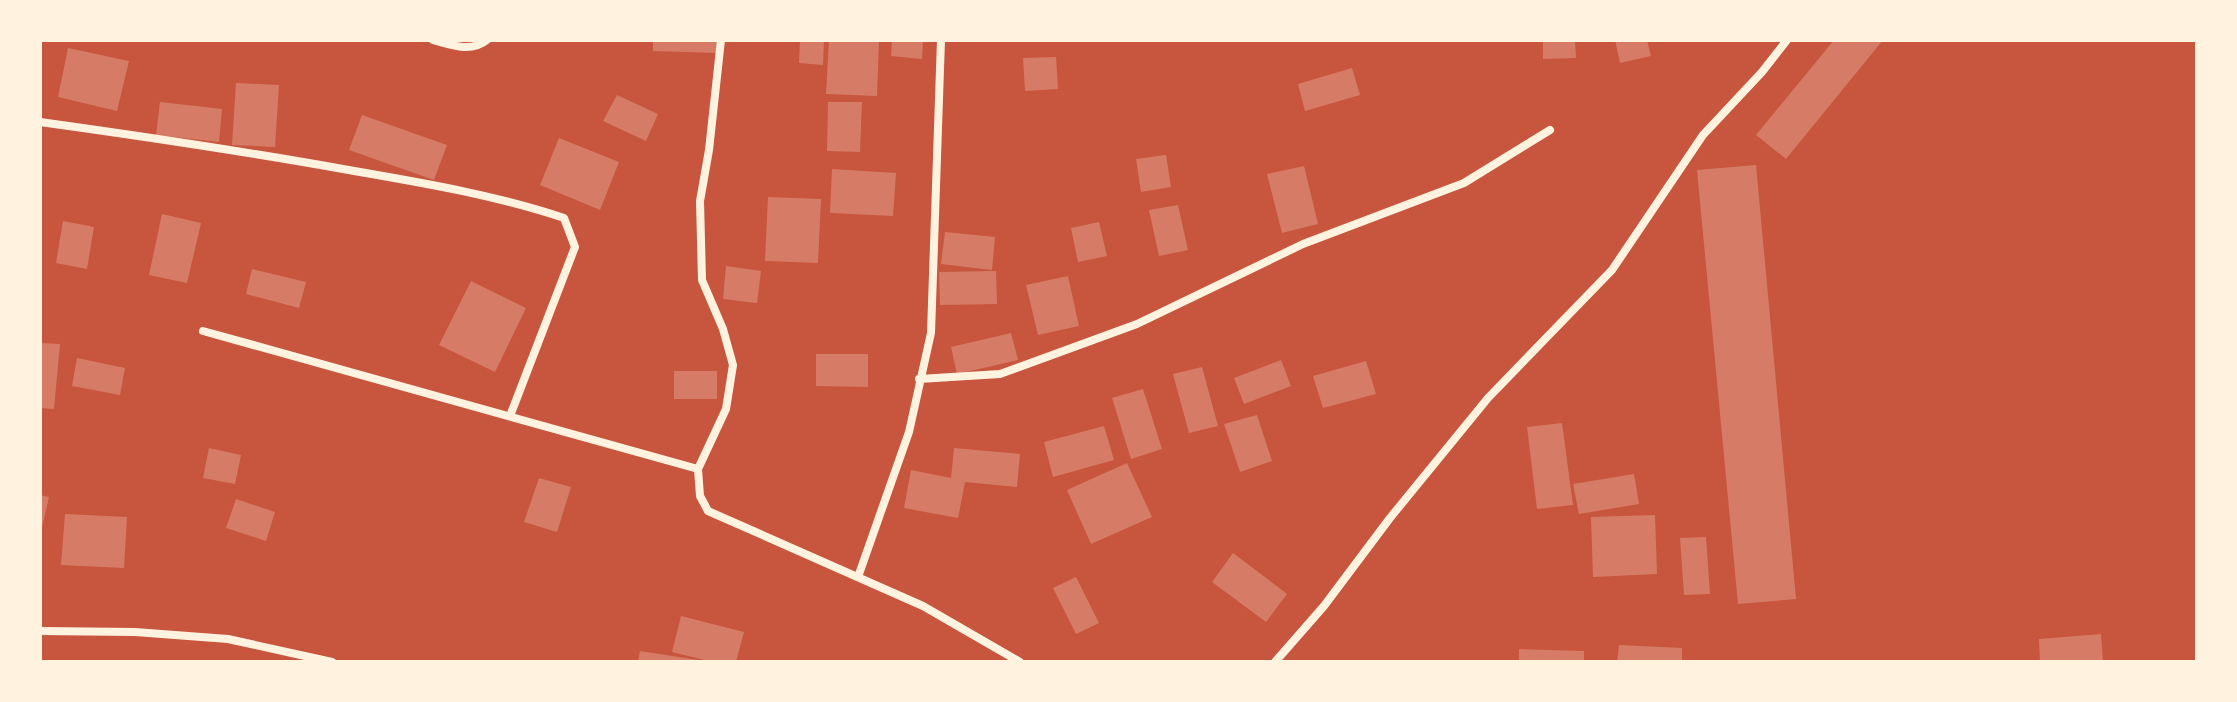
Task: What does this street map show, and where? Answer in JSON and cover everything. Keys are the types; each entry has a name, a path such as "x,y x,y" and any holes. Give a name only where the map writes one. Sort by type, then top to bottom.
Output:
{"street":[{"path":"433,40 458,48 480,46 487,40"},
{"path":"721,40 700,201 702,280 723,329 733,365 726,409 698,469 700,496 708,511 923,606 1020,662"},
{"path":"858,577 909,432 931,333 941,40"},
{"path":"1275,662 1324,606 1390,518 1488,398 1612,270 1703,135 1762,72 1787,40"},
{"path":"40,122 220,147 396,178 515,201 564,218 575,247 510,416"},
{"path":"919,379 1000,374 1137,324 1303,244 1464,183 1550,130"},
{"path":"203,331 698,469"},
{"path":"40,631 135,632 228,639 332,662"}],"building":[{"path":"653,40 717,40 717,53 653,51"},
{"path":"800,40 824,40 823,65 799,63"},
{"path":"829,40 879,40 877,96 826,94"},
{"path":"892,40 923,40 922,59 891,56"},
{"path":"1543,40 1575,40 1576,58 1543,59"},
{"path":"1615,40 1647,40 1651,56 1620,63"},
{"path":"1834,40 1883,40 1786,159 1756,135"},
{"path":"68,48 129,61 117,111 58,97"},
{"path":"1056,57 1058,89 1025,91 1023,58"},
{"path":"1352,68 1360,95 1305,111 1298,84"},
{"path":"236,83 279,85 275,147 232,145"},
{"path":"617,95 658,114 646,141 603,121"},
{"path":"160,102 222,109 219,142 156,135"},
{"path":"828,102 862,102 860,152 827,151"},
{"path":"362,115 447,145 434,180 349,150"},
{"path":"559,138 619,162 600,210 540,185"},
{"path":"1166,155 1171,187 1141,192 1136,159"},
{"path":"1756,165 1796,599 1738,604 1697,170"},
{"path":"1304,166 1318,224 1282,233 1267,174"},
{"path":"832,169 896,173 893,216 830,213"},
{"path":"768,197 821,199 818,263 765,261"},
{"path":"1178,205 1188,250 1159,256 1149,210"},
{"path":"162,214 201,223 187,283 149,275"},
{"path":"63,221 94,227 87,269 56,263"},
{"path":"1099,222 1107,256 1078,262 1071,228"},
{"path":"945,232 995,237 992,270 941,264"},
{"path":"726,266 761,271 757,303 723,299"},
{"path":"252,269 306,282 299,308 246,294"},
{"path":"996,271 997,304 940,305 939,272"},
{"path":"1068,276 1079,326 1038,335 1026,285"},
{"path":"471,281 526,308 495,372 439,345"},
{"path":"1011,333 1018,360 957,374 951,347"},
{"path":"40,343 60,344 54,409 40,408"},
{"path":"816,354 868,354 868,387 816,386"},
{"path":"77,358 125,368 120,395 72,386"},
{"path":"1281,360 1291,386 1244,404 1234,378"},
{"path":"1366,361 1376,394 1323,408 1313,376"},
{"path":"1202,367 1218,426 1189,433 1173,374"},
{"path":"674,371 717,371 717,399 674,399"},
{"path":"1143,389 1162,449 1131,459 1112,398"},
{"path":"1257,415 1272,461 1240,472 1224,424"},
{"path":"1562,423 1573,505 1537,509 1527,427"},
{"path":"1104,426 1114,460 1053,477 1044,442"},
{"path":"209,448 241,455 235,484 203,478"},
{"path":"954,448 1020,454 1017,487 965,482 958,518 904,508 911,470 951,478"},
{"path":"1127,463 1152,517 1091,544 1067,490"},
{"path":"1634,474 1639,504 1579,514 1573,484"},
{"path":"539,478 571,487 557,532 524,522"},
{"path":"40,495 49,497 41,532 40,531"},
{"path":"236,499 275,512 266,541 226,528"},
{"path":"65,514 127,517 124,568 61,565"},
{"path":"1655,515 1657,574 1593,577 1591,517"},
{"path":"1706,537 1710,594 1684,595 1680,538"},
{"path":"1233,553 1287,594 1266,622 1212,582"},
{"path":"1076,577 1099,623 1076,634 1053,588"},
{"path":"681,616 744,632 736,662 713,662 672,652"},
{"path":"2101,634 2103,662 2040,662 2039,639"},
{"path":"1619,645 1682,648 1682,662 1617,662"},
{"path":"1519,649 1584,651 1584,662 1519,662"},
{"path":"640,651 698,660 698,662 638,662"}]}
